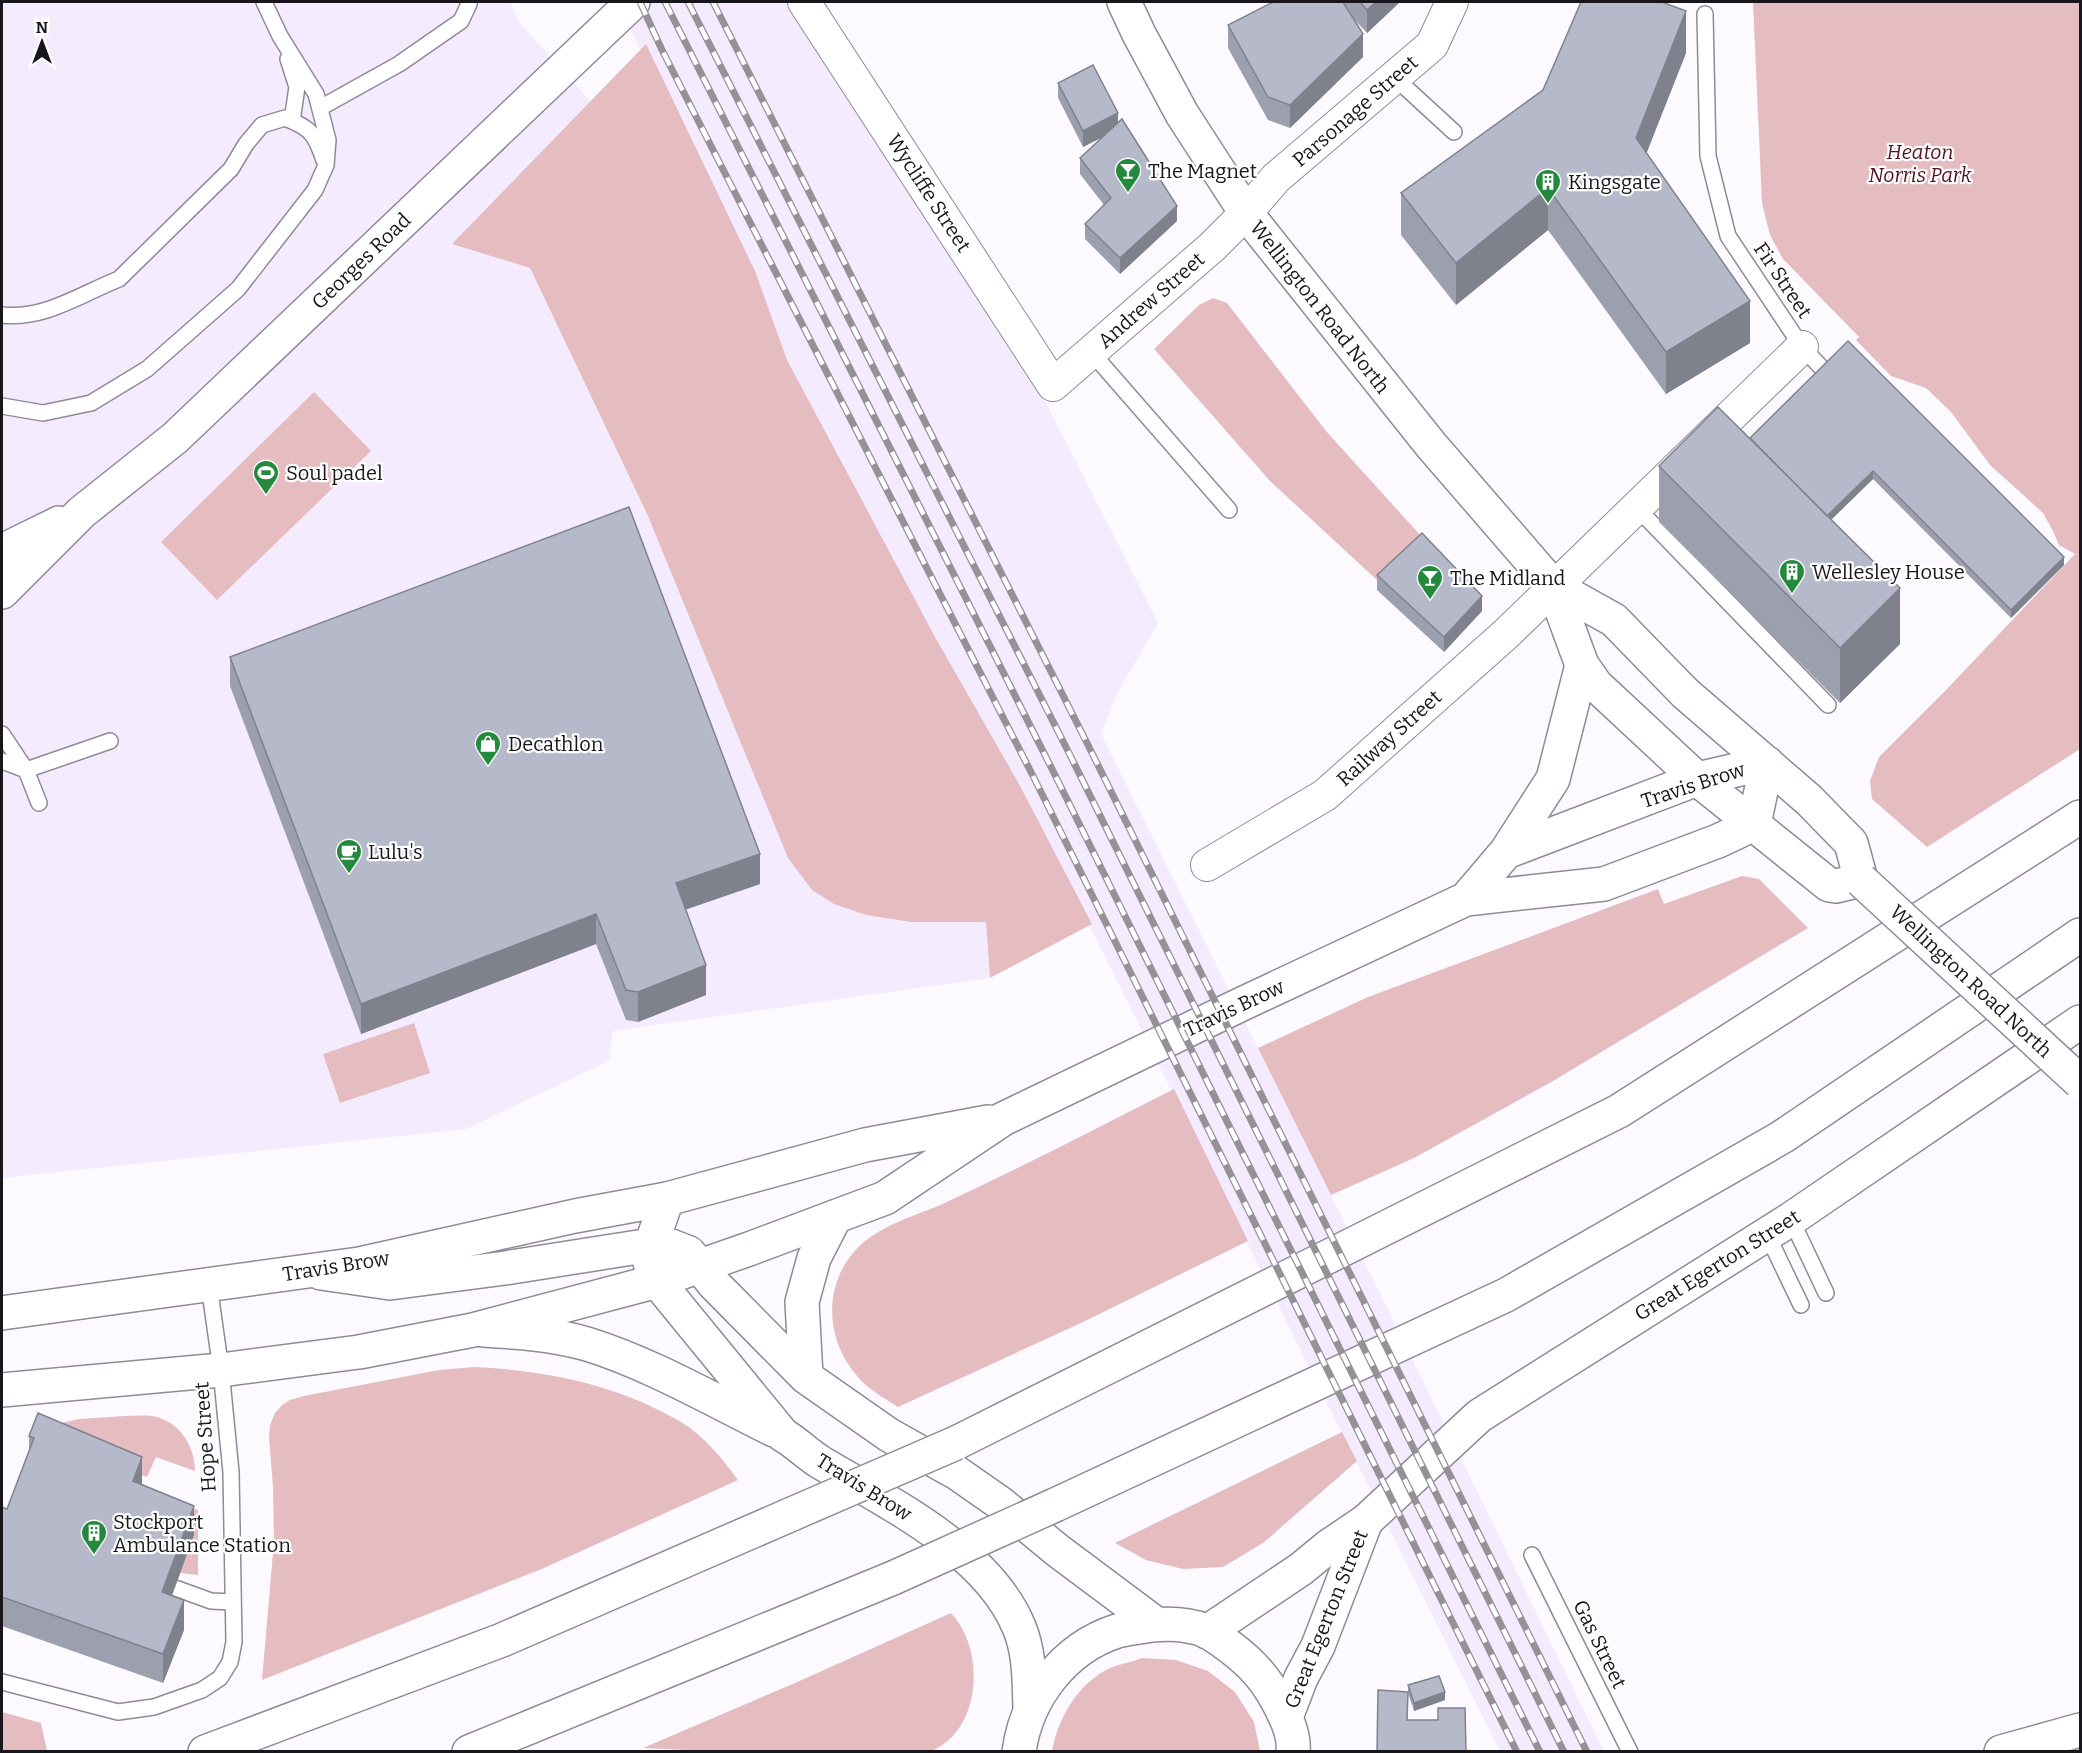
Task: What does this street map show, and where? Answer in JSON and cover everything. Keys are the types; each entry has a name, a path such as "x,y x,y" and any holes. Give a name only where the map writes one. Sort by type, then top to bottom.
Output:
{"main road":[{"name":"Georges Road","path":"2,592 82,512 175,438 633,2"},
{"name":"Wellington Road North","path":"1124,2 1182,114 1246,213 1431,445 1553,586 1614,620 1686,693 1809,800 1851,843 1861,880 2080,1082"},
{"name":"Georges Road","path":"2,551 82,512"},
{"name":"Wellington Road North","path":"1553,586 1582,665 1596,685 1697,779 1829,885 1836,886 1861,880"},
{"path":"1506,852 1553,779 1582,665"},
{"name":"Travis Brow","path":"2,1390 221,1370 359,1352 473,1330 657,1281 700,1266 885,1198 1003,1119 1466,899 1604,884 1718,841 1754,824 1767,763 1697,779 1506,852 1466,899"},
{"path":"205,1752 502,1640 956,1443 1619,1111 2080,817"},
{"path":"469,1752 893,1578 1506,1295 1782,1137 2080,934"},
{"name":"Great Egerton Street","path":"1207,1632 1301,1569 1329,1546 1366,1521 1479,1416 1779,1227 2080,1022"},
{"name":"Travis Brow","path":"2,1313 359,1264 575,1216 668,1199 865,1145 1003,1119"},
{"name":"Travis Brow","path":"668,1199 651,1245 650,1263 657,1281 783,1435 795,1441 819,1461 916,1519 980,1571 1012,1612 1025,1642 1030,1708"},
{"path":"806,1377 802,1302 814,1258 835,1217"},
{"path":"311,1271 390,1283 651,1245 670,1246 689,1253 714,1284 806,1377 889,1435 957,1473 1156,1624"},
{"path":"473,1330 539,1334 587,1344 641,1365 783,1435"},
{"name":"Great Egerton Street","path":"1293,1741 1302,1678 1318,1646 1366,1521"},
{"path":"1018,1751 1030,1708 1052,1674 1081,1648 1117,1631 1156,1624 1182,1626 1207,1632 1240,1654 1260,1672 1293,1741"},
{"path":"2001,1752 2080,1730"}],"street":[{"name":"Wycliffe Street","path":"804,2 1053,385"},
{"name":"Parsonage Street","path":"1246,213 1276,178 1432,45 1452,2"},
{"name":"Andrew Street","path":"1053,385 1212,247 1246,213"},
{"name":"Railway Street","path":"1207,865 1325,795 1507,633 1802,347"}],"lane":[{"path":"2,406 43,413 90,403 147,369 238,289 315,190 326,165 328,140 320,108 316,94 280,36 264,2"},
{"path":"320,108 399,64 461,21 468,2"},
{"name":"Fir Street","path":"1705,14 1708,156 1728,236 1802,347 1840,388"},
{"path":"280,36 297,87 292,121"},
{"path":"1393,76 1454,132"},
{"path":"2,315 42,312 119,279 231,169 246,144 262,125 285,118 308,128 320,147 326,165"},
{"path":"1092,353 1229,510"},
{"path":"1636,507 1828,705"},
{"path":"2,734 26,770 39,803"},
{"path":"2,761 26,770 110,741"},
{"path":"1779,1227 1826,1293"},
{"path":"1779,1227 1802,1305"},
{"name":"Hope Street","path":"2,1682 118,1712 154,1707 202,1690 220,1678 230,1662 234,1642 231,1472 221,1370 209,1285"},
{"name":"Gas Street","path":"1532,1555 1630,1752"},
{"path":"175,1588 211,1601 233,1602"}],"shaded area":[{"path":"2,2 510,2 520,23 594,105 452,244 530,268 648,516 911,922 986,922 990,978 613,1031 609,1061 466,1129 2,1178"},
{"path":"617,2 798,2 1022,355 1158,623 1118,692 1101,734 1380,1293 1604,1751 1500,1751 1019,784 974,790"}],"green space":[{"name":"Heaton Norris Park","path":"1753,2 2080,2 2080,749 1927,847 1872,799 1870,781 1879,757 2075,554 2059,545 2043,513 1990,465 1951,412 1926,388 1891,376 1856,340 1859,337 1783,259 1770,235 1762,203"},
{"path":"646,44 755,271 787,360 935,637 1019,784 1092,924 990,978 986,922 911,922 866,915 834,904 812,890 788,858 648,516 530,268 452,244"},
{"path":"1213,298 1227,303 1326,431 1422,537 1378,581 1270,481 1154,349 1199,305"},
{"name":"Soul padel","path":"314,392 371,451 217,600 161,542"},
{"path":"1742,876 1759,879 1808,928 1553,1081 1414,1158 1331,1195 1258,1048 1368,997 1658,889 1664,904"},
{"path":"414,1023 430,1073 340,1103 323,1054"},
{"path":"1174,1089 1248,1241 1081,1323 898,1407 862,1382 840,1348 832,1316 836,1283 843,1268 862,1243 885,1228 977,1188"},
{"path":"474,1367 554,1376 607,1389 632,1398 681,1422 697,1434 712,1448 738,1480 544,1568 262,1680 274,1541 269,1437 270,1425 275,1413 290,1400 304,1396 439,1370"},
{"path":"156,1417 175,1427 190,1447 195,1471 156,1457 147,1477 39,1435 52,1425 79,1419"},
{"path":"1342,1432 1357,1461 1263,1543 1223,1567 1183,1569 1146,1560 1115,1543"},
{"path":"147,1490 198,1510 198,1575 180,1573 194,1535"},
{"path":"951,1613 962,1629 970,1648 973,1689 960,1727 947,1742 929,1752 727,1752 643,1748 795,1683"},
{"path":"1142,1658 1176,1660 1208,1671 1235,1692 1254,1722 1260,1751 1052,1751 1059,1726 1079,1692 1110,1668"},
{"path":"2,1712 41,1723 47,1751 2,1751"}],"building":[{"path":"1273,2 1343,2 1363,34 1290,105 1268,97 1228,25"},
{"path":"1360,2 1376,2 1367,10"},
{"name":"Kingsgate","path":"1581,2 1662,2 1686,11 1636,138 1750,301 1666,352 1548,188 1456,263 1401,193 1543,90"},
{"path":"1093,65 1118,113 1083,131 1058,83"},
{"name":"The Magnet","path":"1122,119 1177,206 1120,258 1085,224 1111,198 1080,158"},
{"path":"1848,341 2064,557 2011,610 1873,471 1827,516 1750,438"},
{"path":"1718,407 1900,588 1840,648 1659,466"},
{"name":"Decathlon","path":"629,507 760,854 676,883 706,965 638,992 626,990 596,914 361,1004 230,657"},
{"name":"The Midland","path":"1422,533 1482,596 1444,637 1377,575"},
{"name":"Stockport Ambulance Station","path":"38,1413 142,1457 133,1481 194,1506 162,1592 184,1600 163,1654 2,1597 2,1507 7,1509 34,1438 29,1436"},
{"path":"1439,1676 1445,1692 1414,1703 1408,1685"},
{"path":"1378,1690 1408,1692 1407,1720 1438,1720 1438,1708 1465,1708 1466,1752 1377,1752"}],"railway":[{"path":"640,2 662,50 1033,776 1517,1752"},
{"path":"665,2 1051,767 1540,1752"},
{"path":"688,2 1070,755 1564,1752"},
{"path":"713,2 1087,743 1587,1752"}],"place":[{"name":"The Magnet","path":"1128,194"},
{"name":"Kingsgate","path":"1548,205"},
{"name":"Soul padel","path":"266,496"},
{"name":"Wellesley House","path":"1792,595"},
{"name":"The Midland","path":"1430,601"},
{"name":"Decathlon","path":"488,767"},
{"name":"Lulu's","path":"349,875"},
{"name":"Stockport Ambulance Station","path":"94,1556"}]}
